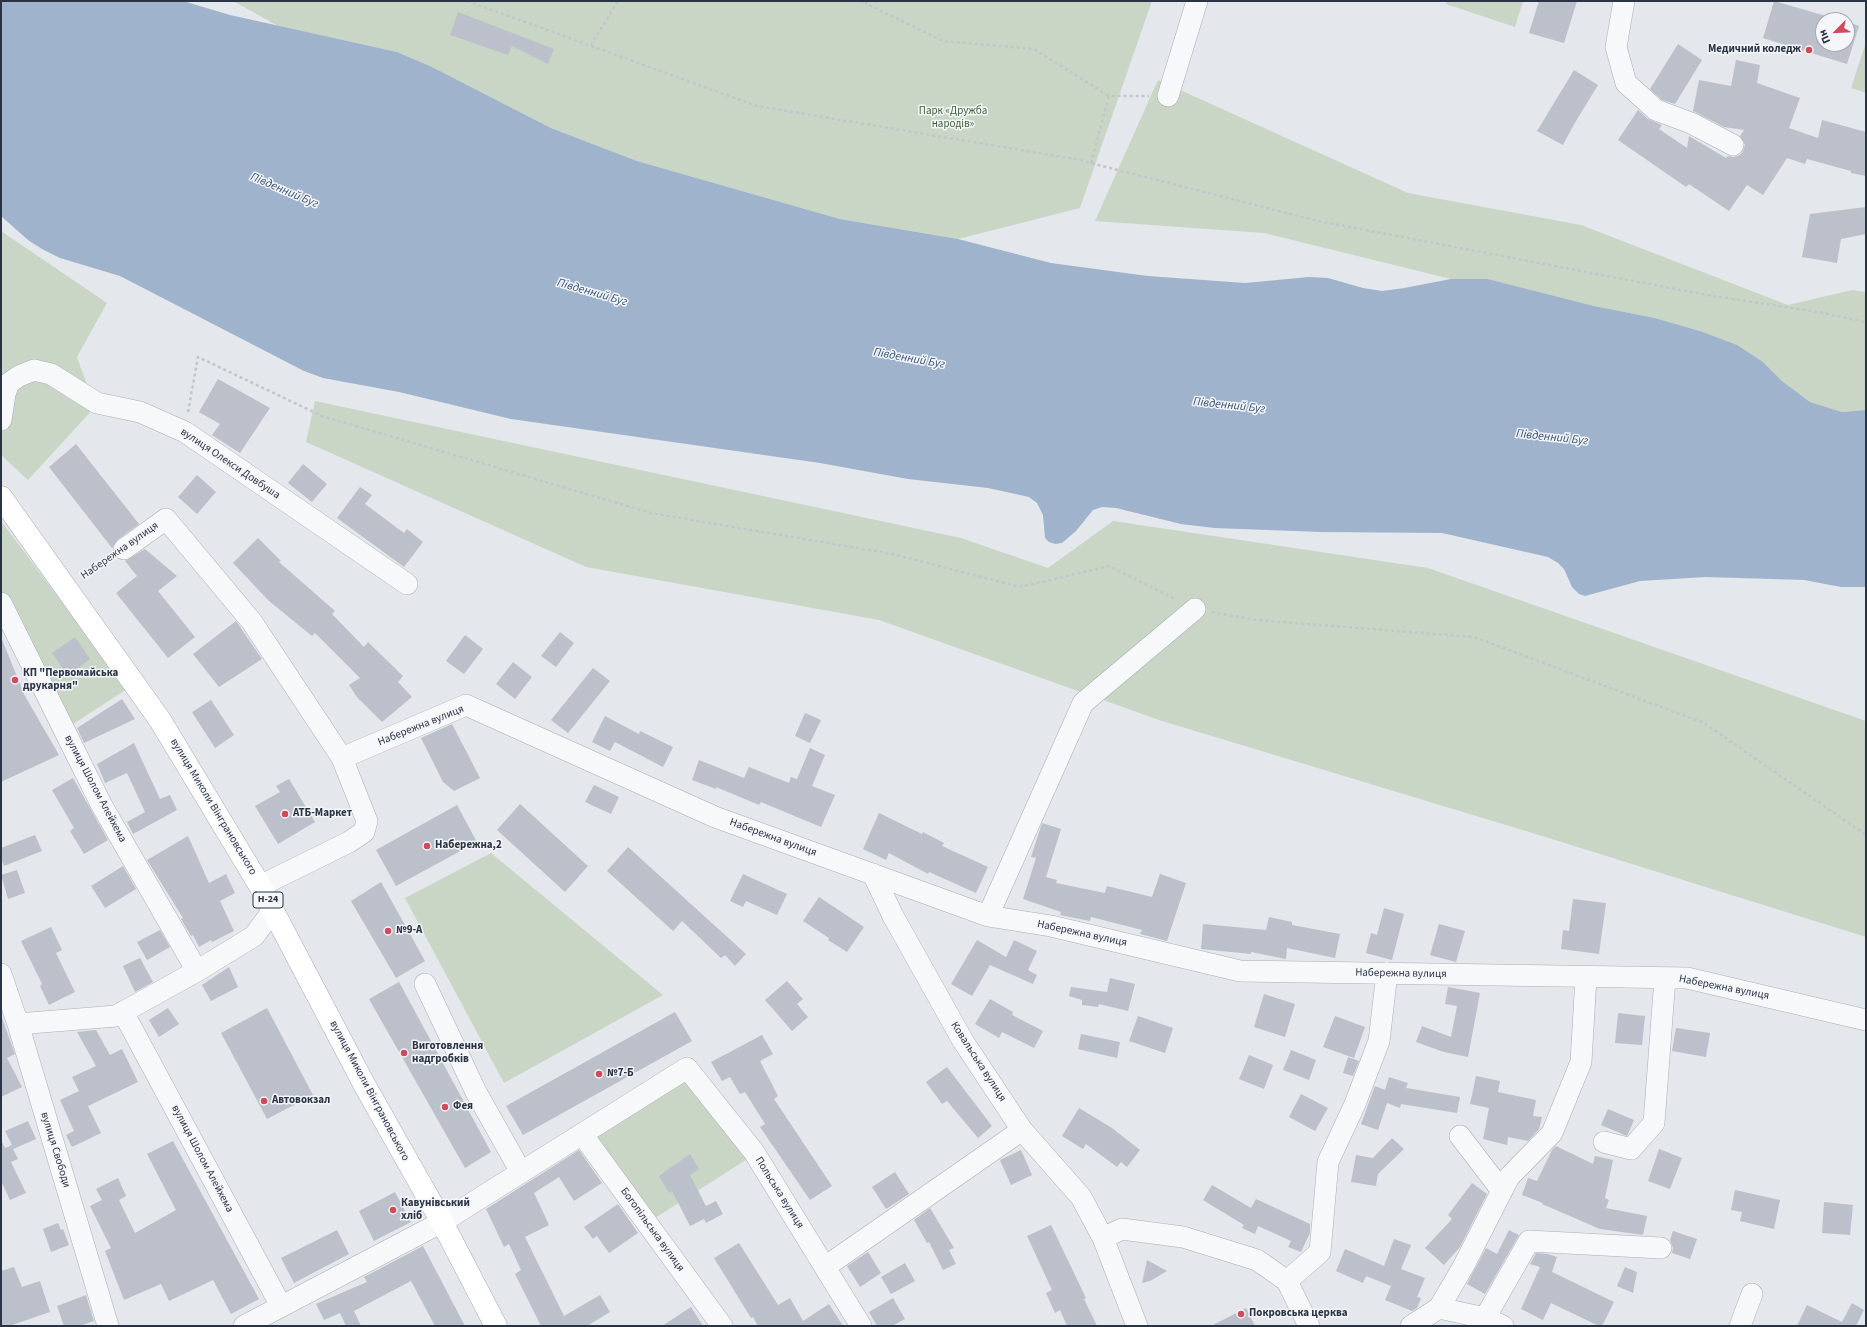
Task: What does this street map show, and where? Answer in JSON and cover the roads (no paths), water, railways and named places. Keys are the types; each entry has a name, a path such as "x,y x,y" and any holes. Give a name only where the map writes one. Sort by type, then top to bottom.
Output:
{"main road":[{"name":"вулиця Миколи Вінграновського","path":"1,497 160,720 260,886 365,1086 442,1222 496,1326"}],"street":[{"path":"1168,96 1197,1"},
{"path":"1624,1 1616,46 1626,83 1656,110 1690,123 1733,145"},
{"name":"вулиця Олекси Довбуша","path":"1,420 5,394 9,383 19,376 34,370 51,374 98,403 140,412 185,432 407,584"},
{"name":"Набережна вулиця","path":"124,549 166,519 252,622 342,758 367,821 364,832 349,842 260,886"},
{"name":"вулиця Шолом Алейхема","path":"1,603 101,804 197,971"},
{"path":"988,916 1083,703 1195,609"},
{"name":"Набережна вулиця","path":"342,758 466,705 715,817 988,916 1051,926 1240,970 1687,978 1866,1020"},
{"name":"Ковальська вулиця","path":"872,874 893,916 963,1041 1022,1130 1081,1197 1103,1238 1138,1326"},
{"path":"18,1024 116,1016 197,971 254,936 273,910"},
{"path":"1287,1281 1320,1252 1328,1162 1355,1104 1379,1041 1387,973"},
{"name":"вулиця Свободи","path":"1,974 18,1024 108,1326"},
{"path":"1411,1326 1439,1308 1463,1267 1509,1177 1552,1133 1581,1062 1586,977"},
{"path":"1604,1142 1632,1149 1654,1123 1665,978"},
{"path":"425,984 476,1092 521,1172"},
{"name":"вулиця Шолом Алейхема","path":"124,1012 281,1306"},
{"name":"Польська вулиця","path":"582,1134 687,1068 754,1152 861,1326"},
{"path":"825,1267 1022,1130"},
{"path":"244,1326 442,1222 582,1134"},
{"name":"Богопільська вулиця","path":"582,1134 722,1326"},
{"path":"1460,1136 1502,1191"},
{"path":"1103,1238 1122,1228 1183,1237 1257,1260 1287,1281 1309,1326"},
{"path":"1439,1308 1494,1322 1529,1242 1661,1248"},
{"path":"1740,1326 1752,1294"}],"water":[{"name":"Південний Буг","path":"1,1 183,1 230,15 397,52 430,66 551,128 637,161 840,219 958,239 1051,263 1148,276 1245,283 1309,277 1328,278 1363,288 1382,291 1451,279 1488,279 1594,306 1655,318 1700,331 1737,345 1763,362 1782,381 1810,402 1842,412 1866,410 1866,587 1841,587 1804,580 1706,577 1640,581 1585,596 1579,594 1572,587 1564,569 1548,557 1442,533 1321,532 1214,528 1181,524 1116,508 1102,507 1093,510 1076,531 1062,543 1055,544 1049,542 1045,538 1043,515 1037,503 1029,497 988,488 908,479 820,463 511,419 399,392 323,378 304,371 120,276 60,258 42,249 28,240 1,216"}],"place":[{"name":"Медичний коледж","path":"1809,50"},
{"name":"КП \"Первомайська друкарня\"","path":"15,680"},
{"name":"АТБ-Маркет","path":"285,814"},
{"name":"Набережна,2","path":"427,846"},
{"name":"№9-А","path":"388,931"},
{"name":"Виготовлення надгробків","path":"404,1053"},
{"name":"№7-Б","path":"599,1074"},
{"name":"Автовокзал","path":"264,1101"},
{"name":"Фея","path":"445,1107"},
{"name":"Кавунівський хліб","path":"393,1210"},
{"name":"Покровська церква","path":"1241,1314"}],"park label":[{"name":"Парк «Дружба народів»","path":"953,118"}]}
